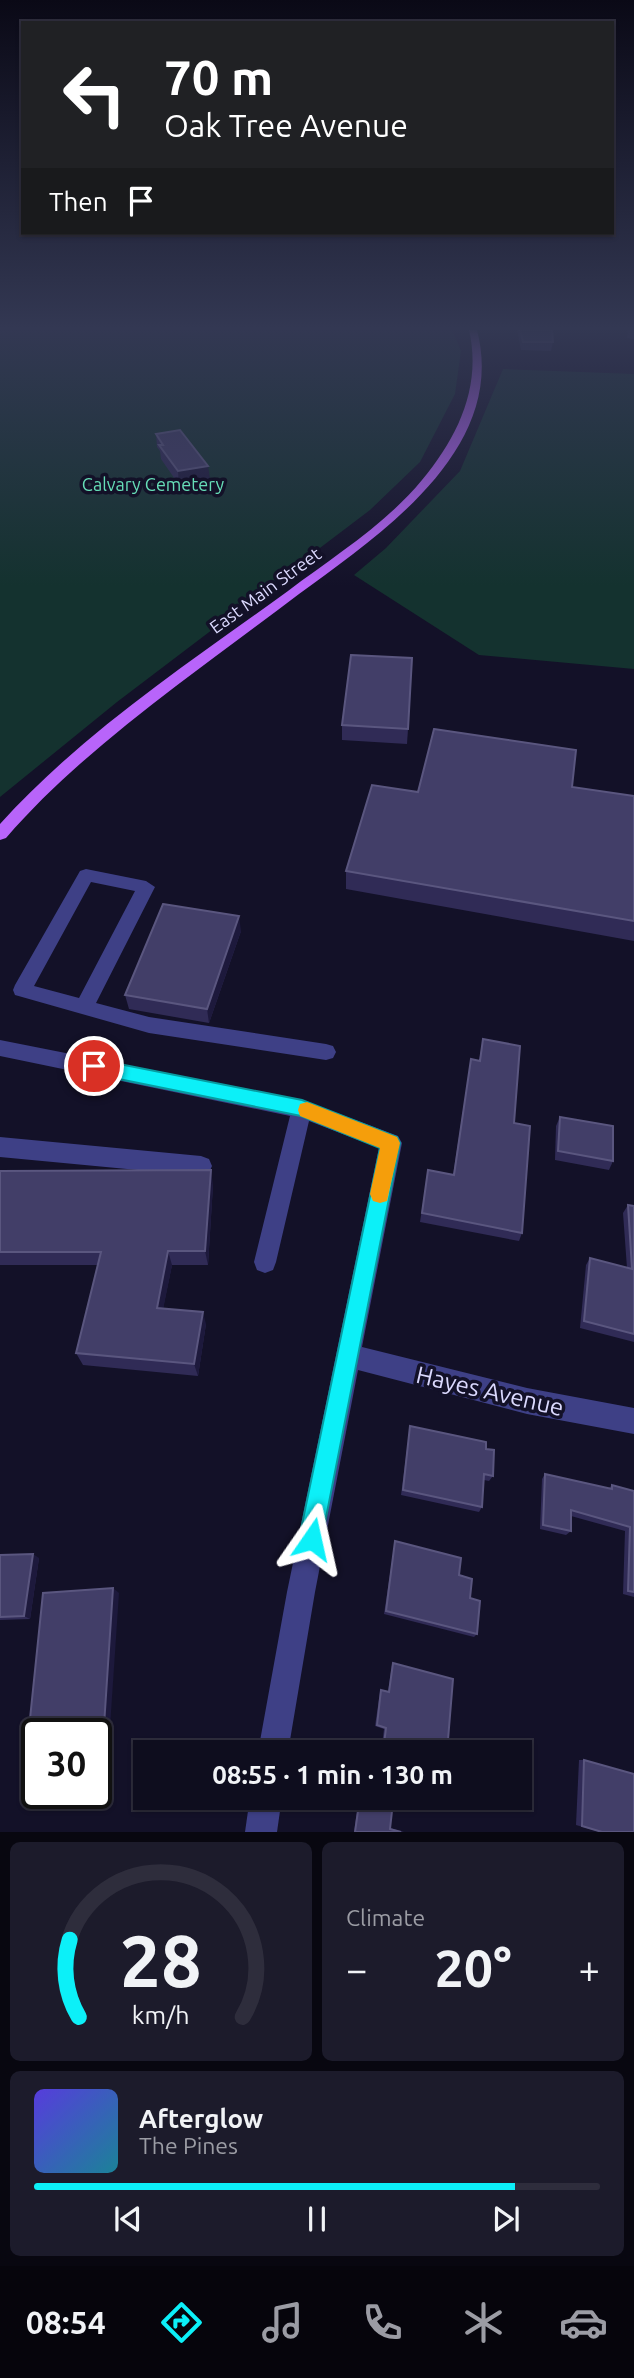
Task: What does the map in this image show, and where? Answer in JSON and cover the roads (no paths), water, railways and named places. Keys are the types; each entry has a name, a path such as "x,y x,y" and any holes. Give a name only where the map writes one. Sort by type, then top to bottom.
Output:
{"main road":[{"name":"East Main Street","path":"0,834 38,793 98,739 349,551 411,499 447,452 464,415"}],"street":[{"path":"84,1007 146,887 86,875 22,990 149,1025 326,1052"},
{"path":"0,1048 302,1108 391,1143 347,1355 276,1740"},
{"path":"265,1262 302,1108"},
{"path":"0,1147 201,1166"},
{"name":"Hayes Avenue","path":"347,1355 527,1401 634,1420"},
{"path":"261,1832 264,1810"}],"park label":[{"name":"Calvary Cemetery","path":"153,484"}]}
